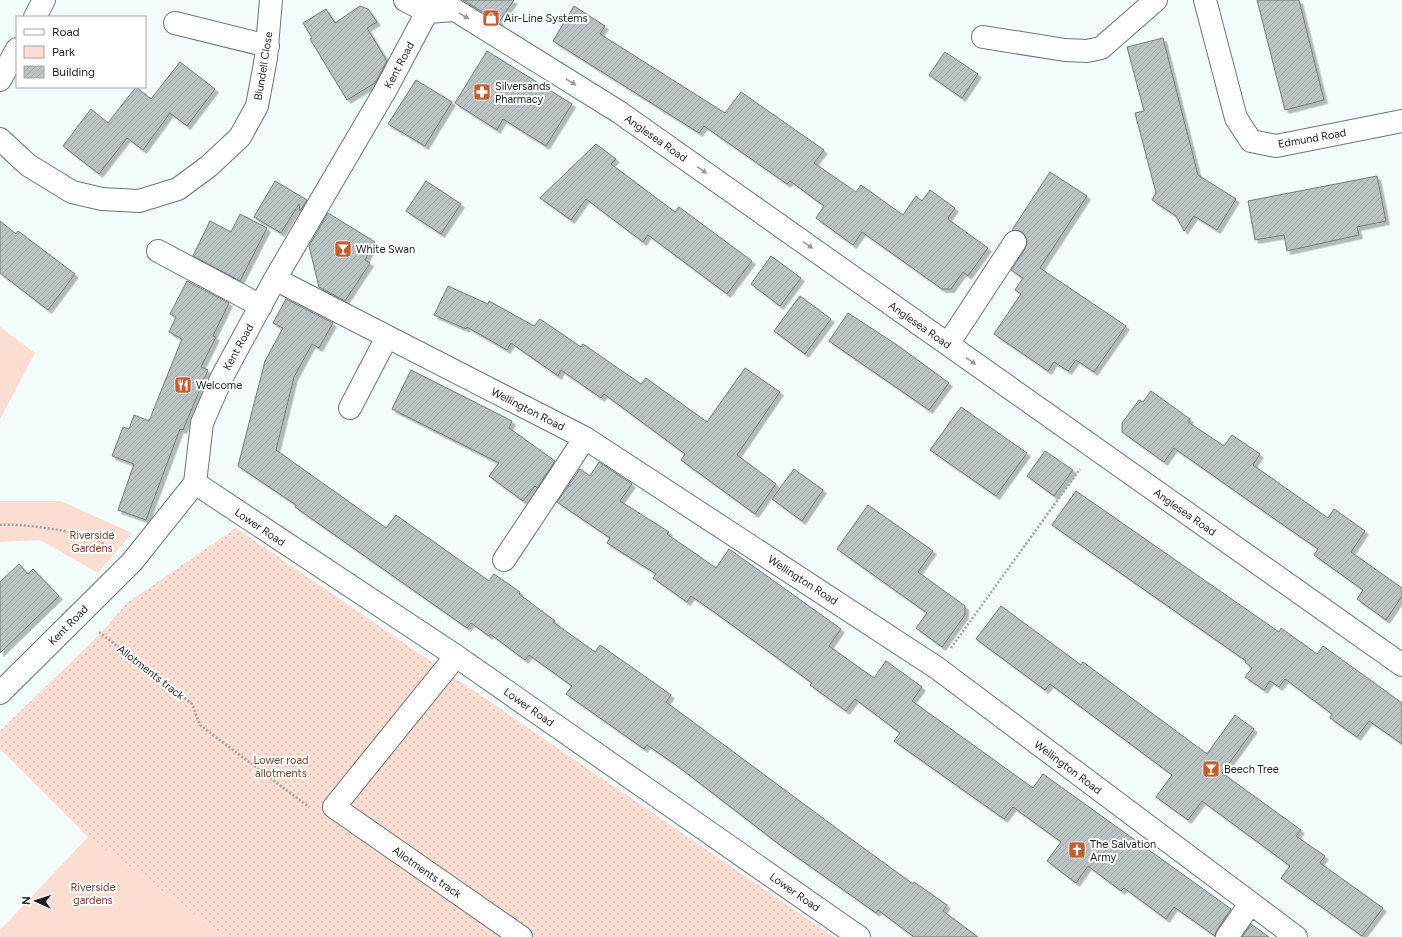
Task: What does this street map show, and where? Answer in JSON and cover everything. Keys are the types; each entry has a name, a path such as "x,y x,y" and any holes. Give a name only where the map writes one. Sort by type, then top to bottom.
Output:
{"street":[{"path":"36,16 44,0"},
{"name":"Blundell Close","path":"0,139 28,165 72,192 102,199 139,201 178,189 209,166 240,137 257,106 268,46 271,0"},
{"path":"405,0 432,6"},
{"path":"983,38 1065,50 1087,51 1101,48 1156,0"},
{"name":"Edmund Road","path":"1204,0 1236,118 1251,141 1276,146 1402,121"},
{"name":"Kent Road","path":"0,693 132,562 195,483 202,423 222,377 275,279 385,91 432,6"},
{"name":"Anglesea Road","path":"432,6 455,10 619,112 1402,665"},
{"path":"175,23 268,46"},
{"path":"0,80 16,51"},
{"path":"948,344 1016,242"},
{"path":"158,251 261,306"},
{"name":"Wellington Road","path":"275,279 585,438 937,668 1296,937"},
{"path":"350,408 387,336"},
{"path":"504,560 585,438"},
{"name":"Lower Road","path":"195,483 456,656 859,937"},
{"path":"334,807 456,656"},
{"name":"Allotments track","path":"334,807 521,937"},
{"path":"1227,937 1250,904"}],"path":[{"path":"937,668 1095,449"},
{"path":"0,525 9,524 55,530 94,538 132,562"},
{"name":"Allotments track","path":"78,615 192,704 200,725 314,812 334,807"}],"green space":[{"path":"0,327 35,353 0,419"},
{"name":"Riverside Gardens","path":"0,501 61,501 132,533 98,573 40,540 0,542"},
{"name":"Lower road allotments","path":"236,528 834,937 226,937 88,837 0,749 0,731 101,633 127,603"},
{"name":"Riverside gardens","path":"88,837 226,937 0,937 0,930"}],"building":[{"name":"Air-Line Systems","path":"463,0 514,0 499,22"},
{"path":"1257,0 1299,0 1324,100 1285,110"},
{"path":"360,6 368,9 377,22 367,28 387,61 375,83 347,100 310,39 312,38 303,23 326,9 335,23"},
{"path":"574,6 605,26 600,34 725,113 741,92 824,150 814,163 856,192 861,185 903,215 916,196 922,201 930,190 955,208 948,218 949,220 988,248 968,276 963,272 951,289 942,289 862,232 853,245 816,218 824,206 790,181 787,184 704,126 699,133 553,41"},
{"path":"1163,38 1198,175 1236,199 1217,230 1194,216 1184,231 1176,216 1152,200 1156,193 1135,113 1144,111 1127,47"},
{"path":"487,51 572,104 546,146 503,119 497,130 455,103"},
{"path":"945,52 978,74 962,98 929,75"},
{"path":"180,62 215,89 187,126 170,113 143,150 127,138 99,174 63,146 91,109 108,123 135,88 151,99"},
{"path":"416,80 452,102 425,146 388,124"},
{"path":"596,144 616,159 611,164 675,212 679,207 752,261 727,294 648,235 643,242 586,199 571,220 540,198"},
{"path":"1050,172 1087,196 1040,268 1126,326 1094,372 1076,360 1068,371 1054,362 1048,371 994,334 1021,294 1015,290 1023,278 1011,270 1025,249 1027,242 1026,237 1022,232 1012,230"},
{"path":"1377,176 1386,221 1357,227 1359,235 1287,251 1284,235 1255,240 1248,201"},
{"path":"275,181 307,200 300,211 299,204 281,233 254,217"},
{"path":"426,181 461,204 441,234 406,211"},
{"name":"White Swan","path":"328,213 375,242 365,260 370,263 345,301 319,287 309,246"},
{"path":"240,214 267,228 240,281 193,256 210,221 231,232"},
{"path":"0,221 16,234 18,231 75,274 48,310 0,273"},
{"path":"771,256 801,278 780,306 751,284"},
{"path":"187,281 229,303 213,336 216,337 201,367 208,370 183,430 180,429 146,520 118,510 134,464 112,456 123,427 129,429 134,415 149,421 182,339 169,332 176,317 170,314"},
{"path":"448,286 488,304 489,301 534,326 540,319 581,347 583,344 641,384 646,378 707,422 745,368 780,392 737,455 776,484 755,514 681,460 685,454 604,394 601,398 561,370 558,376 511,343 507,350 467,327 466,329 434,315"},
{"path":"800,296 831,319 805,354 774,331"},
{"path":"286,299 333,323 319,348 312,344 294,377 276,450 386,528 396,515 489,581 494,574 520,592 519,594 555,621 553,622 595,652 600,645 671,695 666,702 913,884 914,882 947,905 943,911 978,937 914,937 878,910 876,913 780,845 676,765 647,745 644,749 566,694 572,686 529,655 525,660 490,634 489,636 471,623 467,628 295,507 296,505 238,466 265,361 283,328 273,323"},
{"path":"848,313 897,345 949,383 929,410 829,341"},
{"path":"411,370 512,421 509,428 555,461 537,488 535,486 523,501 489,476 499,463 392,409"},
{"path":"1151,391 1190,419 1188,422 1224,446 1232,435 1260,454 1253,465 1328,518 1334,509 1365,531 1351,552 1402,588 1402,596 1386,620 1357,599 1363,590 1314,555 1318,549 1174,448 1164,462 1122,432 1122,423 1139,400 1143,402"},
{"path":"961,407 1027,453 996,496 930,450"},
{"path":"1045,451 1073,470 1054,496 1027,476"},
{"path":"599,462 632,484 620,501 669,532 667,534 716,568 729,549 841,629 829,646 874,678 886,661 922,687 912,701 937,719 1033,788 1043,774 1231,909 1217,930 1215,936 1174,907 1166,919 1124,888 1121,891 1088,866 1076,883 1047,861 1061,842 1013,807 1004,819 894,741 900,733 855,699 846,711 810,685 812,683 714,612 691,596 687,602 653,578 656,574 607,543 610,538 557,502 580,469 590,476"},
{"path":"794,469 823,490 802,521 772,499"},
{"path":"1076,491 1279,632 1281,628 1317,654 1323,646 1402,703 1402,744 1369,721 1357,737 1330,718 1332,714 1285,679 1279,687 1270,681 1264,690 1245,677 1252,668 1245,662 1246,661 1052,525"},
{"path":"868,505 933,551 918,572 965,606 965,615 942,647 916,628 927,613 837,549"},
{"path":"19,564 28,574 33,569 59,596 0,653 0,582"},
{"path":"1001,606 1081,665 1083,662 1207,754 1235,715 1254,729 1222,773 1301,830 1296,836 1325,856 1320,863 1383,908 1362,936 1281,878 1290,866 1202,801 1188,820 1156,797 1172,775 1050,684 1045,690 976,639"},
{"path":"1251,924 1269,937 1242,937"}],"place":[{"name":"Air-Line Systems","path":"491,18"},
{"name":"Silversands Pharmacy","path":"482,92"},
{"name":"White Swan","path":"343,249"},
{"name":"Welcome","path":"183,385"},
{"name":"Beech Tree","path":"1211,769"},
{"name":"The Salvation Army","path":"1077,850"}]}
